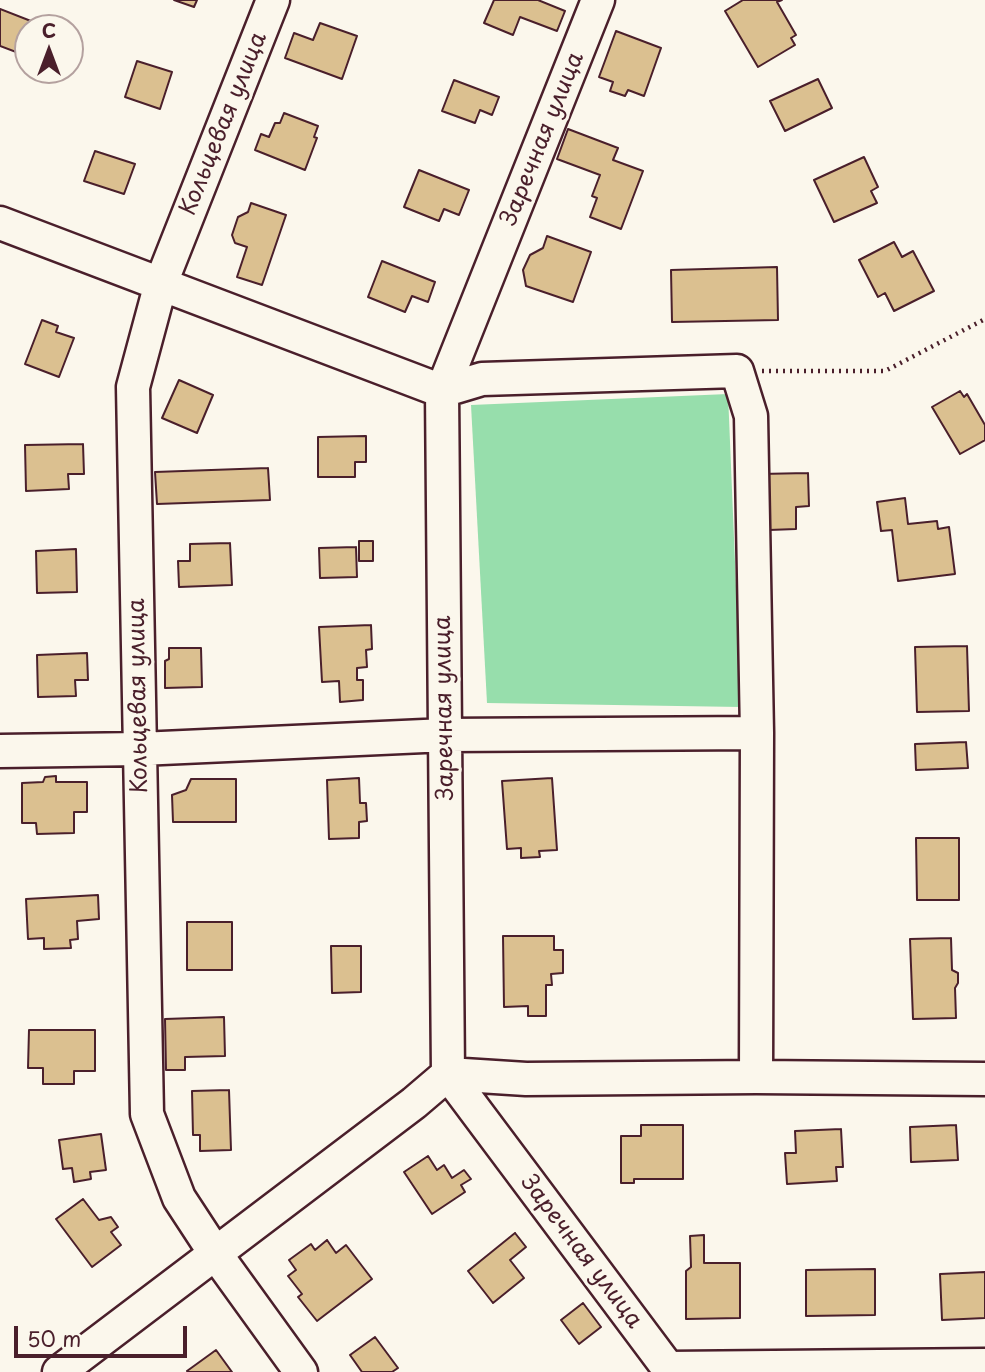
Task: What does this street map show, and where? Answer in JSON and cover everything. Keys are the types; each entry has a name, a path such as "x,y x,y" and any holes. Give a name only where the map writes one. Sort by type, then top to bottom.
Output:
{"street":[{"name":"Кольцевая улица","path":"273,0 161,283 133,387 147,1114 178,1198 215,1254 301,1372"},
{"name":"Заречная улица","path":"598,0 442,391 448,1074 670,1370"},
{"path":"0,223 442,391 482,379 737,371 751,416 757,733 756,1077"},
{"path":"0,751 140,749 446,735 757,733"},
{"path":"59,1372 414,1103 448,1074 526,1079 985,1079"},
{"path":"670,1370 985,1365"}],"path":[{"path":"737,371 885,371 985,319"}],"green space":[{"path":"728,394 741,707 487,703 471,405"}],"building":[{"path":"174,0 197,0 194,7"},
{"path":"494,0 538,0 565,11 557,31 520,17 513,35 484,23"},
{"path":"743,0 782,0 777,2 796,35 791,38 795,45 758,67 725,11"},
{"path":"0,9 14,14 14,51 0,46"},
{"path":"320,23 357,36 342,79 285,58 294,33 313,40"},
{"path":"616,31 661,48 644,96 628,90 625,96 610,91 613,82 599,77"},
{"path":"137,61 172,72 160,109 125,97"},
{"path":"818,79 832,108 785,131 770,101"},
{"path":"454,80 499,97 492,115 480,110 475,123 442,111"},
{"path":"284,113 318,126 314,137 317,138 305,170 255,150 261,134 269,137 275,123 280,123"},
{"path":"568,129 618,148 613,160 643,171 621,229 590,217 597,198 592,196 600,175 557,159"},
{"path":"95,151 135,164 124,194 84,181"},
{"path":"864,157 878,187 871,191 877,203 834,222 814,180"},
{"path":"419,170 469,190 459,215 444,209 439,221 404,207"},
{"path":"251,203 286,215 262,285 237,277 247,247 235,243 232,235 238,217 248,212"},
{"path":"547,236 591,252 573,302 526,286 523,270 530,255 543,248"},
{"path":"894,242 902,257 913,251 934,291 894,311 885,293 878,297 859,260"},
{"path":"382,261 435,282 428,302 412,296 405,312 368,297"},
{"path":"777,267 778,320 672,322 671,270"},
{"path":"42,320 58,326 56,332 74,338 59,377 25,364"},
{"path":"179,380 213,395 197,433 162,418"},
{"path":"960,391 964,397 967,394 985,425 985,440 960,454 932,407"},
{"path":"366,436 366,462 355,462 355,477 318,477 318,437"},
{"path":"83,444 84,474 68,474 69,489 26,491 25,445"},
{"path":"268,468 270,500 157,504 155,472"},
{"path":"808,473 809,506 796,507 796,529 769,530 768,497 760,474"},
{"path":"905,498 908,524 937,521 938,529 949,527 955,574 898,581 892,530 881,531 877,502"},
{"path":"359,541 373,541 373,561 359,561"},
{"path":"230,543 232,585 179,587 178,561 190,561 190,544"},
{"path":"356,547 357,577 320,578 319,548"},
{"path":"76,549 77,592 37,593 36,551"},
{"path":"371,625 372,649 366,650 367,667 357,668 357,680 363,680 363,700 340,702 339,681 322,682 319,627"},
{"path":"967,646 969,711 917,712 915,647"},
{"path":"169,648 201,648 202,687 165,688 165,661 169,659"},
{"path":"87,653 88,680 75,680 76,696 38,697 37,655"},
{"path":"966,742 968,768 916,770 915,744"},
{"path":"56,776 56,782 87,782 87,812 74,812 74,833 37,834 36,823 22,823 22,783 43,782 45,777"},
{"path":"359,778 360,803 366,803 367,821 359,822 359,838 329,839 327,780"},
{"path":"552,778 557,850 539,851 540,857 521,858 521,848 507,849 502,781"},
{"path":"191,779 236,779 236,822 173,822 172,795 186,790"},
{"path":"916,838 959,838 959,900 917,900"},
{"path":"98,895 99,919 77,921 78,939 70,940 71,948 44,949 44,938 28,939 26,899"},
{"path":"187,922 232,922 232,970 187,970"},
{"path":"503,936 554,936 554,950 563,950 563,973 551,974 552,985 546,985 546,1016 528,1016 528,1006 504,1007"},
{"path":"951,938 952,970 958,973 955,988 956,1018 913,1019 910,939"},
{"path":"331,946 361,946 361,992 332,993"},
{"path":"224,1017 225,1056 185,1057 185,1070 166,1070 165,1019"},
{"path":"29,1030 95,1030 95,1071 74,1071 74,1084 43,1084 43,1068 28,1068"},
{"path":"229,1090 231,1150 200,1151 200,1135 193,1135 192,1091"},
{"path":"641,1125 683,1125 683,1179 634,1179 634,1183 621,1183 621,1136 641,1136"},
{"path":"956,1125 958,1160 911,1162 910,1127"},
{"path":"841,1129 843,1167 836,1167 837,1181 787,1184 785,1153 796,1153 795,1131"},
{"path":"101,1134 106,1170 90,1172 91,1179 74,1182 72,1168 63,1169 59,1140"},
{"path":"428,1156 437,1170 444,1165 452,1178 464,1170 471,1179 461,1185 465,1192 432,1214 404,1172"},
{"path":"83,1199 99,1220 111,1217 118,1227 111,1232 121,1245 92,1267 56,1219"},
{"path":"515,1233 526,1247 510,1260 524,1278 493,1303 468,1271"},
{"path":"704,1235 704,1263 740,1263 740,1318 686,1319 686,1271 691,1267 690,1236"},
{"path":"327,1240 336,1253 346,1245 372,1279 317,1321 298,1297 302,1294 288,1276 296,1270 289,1260 311,1244 315,1250"},
{"path":"875,1269 875,1315 806,1316 806,1270"},
{"path":"985,1272 985,1318 942,1320 940,1274"},
{"path":"583,1303 601,1327 579,1344 561,1320"},
{"path":"375,1337 398,1368 392,1372 362,1372 350,1355"},
{"path":"216,1350 232,1372 187,1371"}]}
